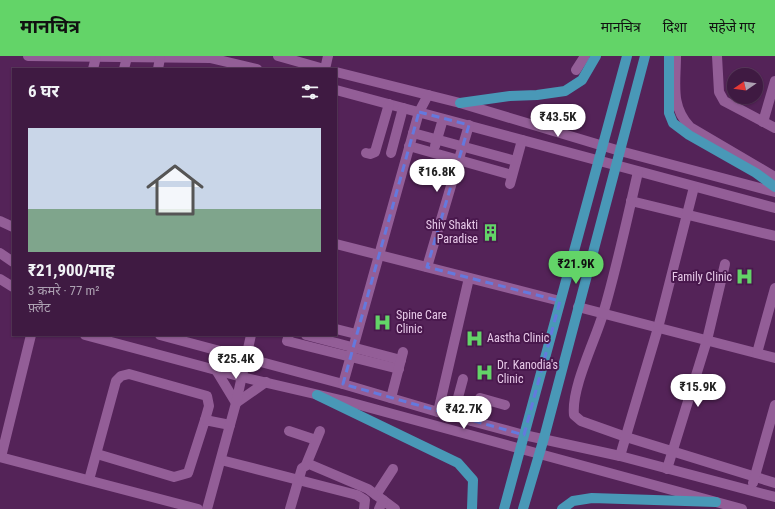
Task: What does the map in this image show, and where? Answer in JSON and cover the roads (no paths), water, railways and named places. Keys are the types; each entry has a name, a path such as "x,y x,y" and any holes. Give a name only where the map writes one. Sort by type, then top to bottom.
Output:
{"main road":[{"path":"460,103 510,96 565,91 582,80 596,56"},
{"path":"504,509 627,56"},
{"path":"523,509 538,454 544,438 645,56"},
{"path":"669,56 669,113 673,123 688,135 756,173 775,187"},
{"path":"317,395 458,463 473,480 472,509"},
{"path":"562,509 573,501 592,498 716,502"}],"street":[{"path":"28,56 204,58 252,68"},
{"path":"278,56 321,68"},
{"path":"325,68 328,56"},
{"path":"576,70 585,56"},
{"path":"676,56 677,108 681,117 690,127 775,177"},
{"path":"717,56 719,92 724,101 775,128"},
{"path":"93,68 96,57"},
{"path":"124,68 127,57"},
{"path":"158,68 160,58"},
{"path":"201,68 204,58"},
{"path":"337,72 460,103 620,151 775,192"},
{"path":"763,122 775,81"},
{"path":"337,90 775,208"},
{"path":"343,384 413,132 419,112 428,95"},
{"path":"366,153 370,154 375,152 389,104"},
{"path":"391,153 403,108"},
{"path":"434,153 443,118"},
{"path":"427,267 469,126"},
{"path":"413,132 516,161"},
{"path":"409,146 459,160 511,180 522,140"},
{"path":"638,172 603,314 576,392 573,406 574,415 581,421 626,437 775,483"},
{"path":"620,456 658,328 694,187"},
{"path":"631,201 775,236"},
{"path":"0,221 12,227"},
{"path":"337,244 560,301"},
{"path":"0,253 12,261"},
{"path":"667,469 674,452 707,340 725,264"},
{"path":"438,412 469,278"},
{"path":"0,279 12,286"},
{"path":"757,353 775,288"},
{"path":"578,307 775,358"},
{"path":"337,329 356,334"},
{"path":"31,336 0,457 198,509"},
{"path":"89,336 242,377 317,395 742,509"},
{"path":"164,336 343,384 472,421 620,456 775,496"},
{"path":"207,509 236,403 249,336"},
{"path":"289,336 287,341 401,360 391,398"},
{"path":"309,336 352,351"},
{"path":"216,370 236,403"},
{"path":"89,480 116,381 121,376 129,374 208,396 209,406 188,473 182,476 174,477 97,454"},
{"path":"453,416 463,378"},
{"path":"236,403 266,382"},
{"path":"472,421 480,398 505,405"},
{"path":"751,490 775,405"},
{"path":"205,420 230,425"},
{"path":"289,431 318,436 306,465 302,468 290,509"},
{"path":"221,460 357,495 365,500 364,509"},
{"path":"306,465 313,465 368,489 379,501 395,509"},
{"path":"379,501 392,469"}],"place":[{"name":"Shiv Shakti Paradise","path":"491,232"},
{"name":"Family Clinic","path":"745,277"},
{"name":"Spine Care Clinic","path":"383,322"},
{"name":"Aastha Clinic","path":"474,338"},
{"name":"Dr. Kanodia's Clinic","path":"484,372"}]}
